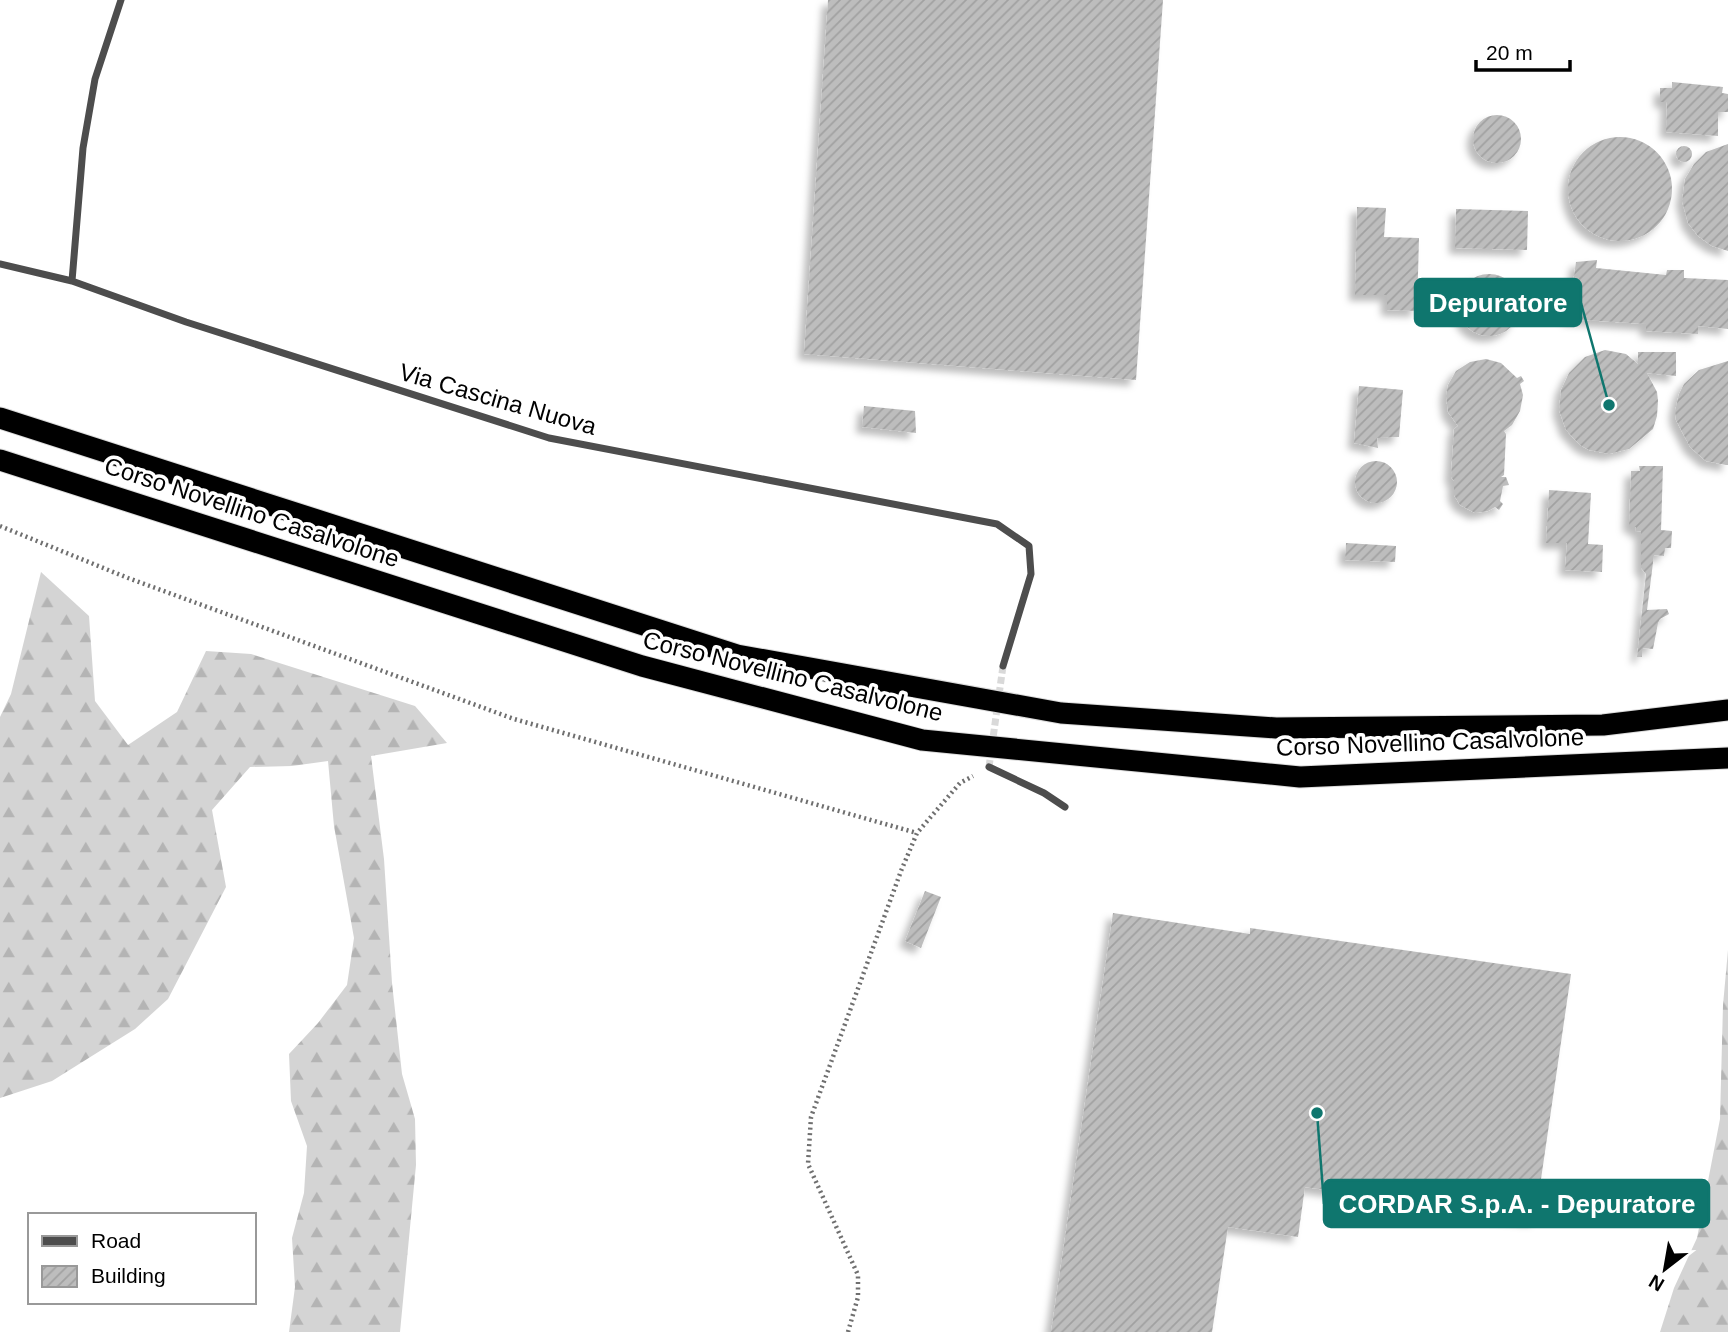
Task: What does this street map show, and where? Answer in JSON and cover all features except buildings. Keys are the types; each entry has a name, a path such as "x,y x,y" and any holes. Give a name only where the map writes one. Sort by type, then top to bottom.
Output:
{"highway":[{"name":"Corso Novellino Casalvolone","path":"0,418 737,655 1061,713 1276,728 1603,725 1728,710"},
{"name":"Corso Novellino Casalvolone","path":"0,460 642,666 922,740 1300,777 1728,758"}],"street":[{"path":"72,281 83,148 95,79 121,0"},
{"name":"Via Cascina Nuova","path":"0,264 72,281 186,322 550,439 997,524 1029,545 1031,573 1003,666"},
{"path":"989,767 1044,793 1065,807"}],"path":[{"path":"0,526 128,578 514,719 917,833"},
{"path":"848,1332 858,1297 858,1275 808,1164 811,1117 917,833 960,783 989,767"}],"green space":[{"path":"41,572 89,616 95,701 128,745 177,712 206,651 251,654 415,706 447,743 371,756 384,859 392,983 402,1074 415,1119 416,1165 400,1332 289,1332 295,1287 292,1238 304,1193 307,1146 291,1101 289,1054 318,1023 347,985 354,938 334,826 328,761 292,766 250,767 212,810 226,887 168,999 135,1029 52,1081 0,1098 0,717 11,694"},
{"path":"1728,950 1728,1332 1660,1332 1674,1288 1697,1238 1720,1119 1723,1005"}],"tunnel":[{"path":"989,767 1003,666"}],"place":[{"name":"Depuratore","path":"1609,405"},
{"name":"CORDAR S.p.A. - Depuratore","path":"1317,1113"}]}
